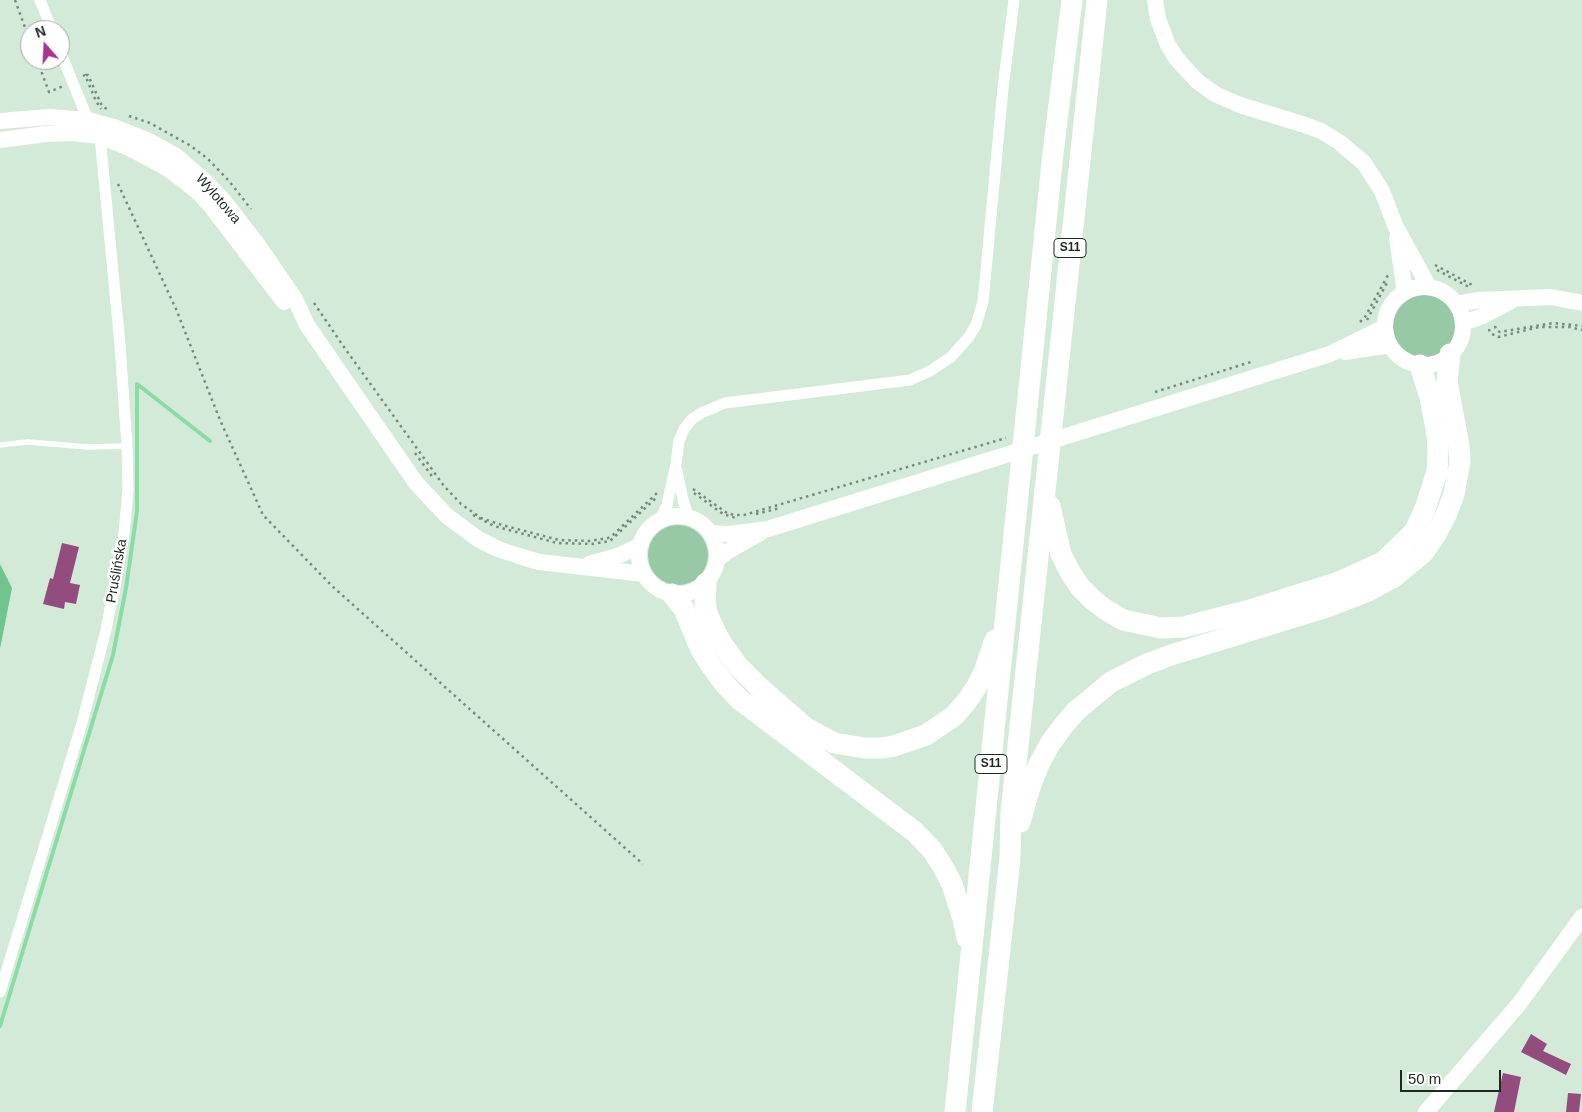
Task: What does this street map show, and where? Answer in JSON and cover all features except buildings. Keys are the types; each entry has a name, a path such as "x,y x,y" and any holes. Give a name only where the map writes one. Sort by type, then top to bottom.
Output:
{"highway":[{"name":"S11","path":"955,1112 1012,569 1053,153 1072,0"},
{"name":"S11","path":"982,1112 1010,858 1011,812 1045,483 1097,0"},
{"path":"1010,858 1030,787 1039,764 1050,744 1076,712 1111,682 1147,664 1327,607 1366,592 1394,577 1423,553 1446,515 1454,494 1460,462 1459,445 1447,382 1450,354"},
{"path":"1045,483 1061,554 1070,572 1080,587 1093,600 1123,620 1161,628 1184,627 1250,610 1339,582 1384,562 1414,532 1425,509 1437,472 1438,449 1430,397 1420,365"},
{"path":"706,583 705,602 708,616 720,641 738,666 806,728 834,743 865,748 894,746 926,735 954,716 967,701 977,686 989,658 1012,569"},
{"path":"672,594 684,609 705,656 724,683 739,699 909,828 933,851 944,866 956,896 971,958"}],"street":[{"path":"40,0 48,20"},
{"path":"659,522 667,505 664,492 676,464 679,441 684,429 692,419 708,409 725,403 910,380 930,371 951,357 969,337 976,325 983,302 1003,88 1014,0"},
{"path":"1155,0 1158,19 1168,45 1176,58 1196,81 1225,99 1321,131 1339,142 1358,158 1373,176 1382,191 1395,225 1429,287"},
{"path":"67,70 88,120 100,136"},
{"name":"Wylotowa","path":"0,122 49,117 88,120 114,127 149,141 176,156 205,181 223,200 295,299 306,325"},
{"name":"Wylotowa","path":"0,140 46,134 71,133 100,136 127,147 167,168 198,192 222,220 286,305 306,325 416,483 447,516 478,539 498,549 539,562 644,574"},
{"name":"Pruślińska","path":"0,992 82,723 106,630 124,534 128,489 127,446 120,345 100,136"},
{"path":"1395,225 1405,292"},
{"path":"1419,287 1429,287 1447,294 1456,304 1463,317 1462,336 1458,345 1446,359 1438,363 1420,365 1402,358 1390,345 1385,327 1385,319 1391,304 1405,292 1419,287"},
{"path":"1456,304 1479,300 1551,297 1582,303"},
{"path":"1463,323 1484,316 1513,300"},
{"path":"717,559 768,529 972,455 1094,428 1330,354 1385,327"},
{"path":"1330,354 1390,345"},
{"path":"676,464 685,491 689,518"},
{"path":"673,517 689,518 705,527 710,534 717,550 715,568 706,583 690,592 672,594 657,588 644,574 640,558 641,544 648,531 659,522 673,517"},
{"path":"710,534 729,534 768,529"},
{"name":"Wylotowa","path":"580,566 618,556 641,544"},
{"path":"1426,1112 1516,1008 1582,917"}],"lane":[{"path":"0,445 28,442 88,447 127,446"}],"path":[{"path":"15,0 22,20"},
{"path":"41,70 49,92 85,75 100,108 109,111"},
{"path":"122,116 152,128 185,146 219,175 252,214 229,181 208,159 170,133 150,123 127,115"},
{"path":"104,164 120,186 176,309 220,420 263,514 332,586 643,864"},
{"path":"1434,265 1482,290"},
{"path":"1359,324 1365,317 1391,269"},
{"path":"313,301 444,486 461,504 481,518 559,540 589,541 608,538 613,535 664,492"},
{"path":"312,307 362,379"},
{"path":"1494,324 1496,330 1500,332 1553,323 1582,326"},
{"path":"1154,392 1255,360"},
{"path":"414,452 441,488 466,511 494,526 557,543 582,544 610,541 664,492"},
{"path":"861,485 972,455"},
{"path":"685,491 698,491 727,513 744,515 972,455"},
{"path":"685,491 697,494 723,514 736,518 745,518 796,504"}],"green space":[{"path":"1425,295 1443,300 1448,304 1452,309 1457,327 1452,345 1448,350 1443,354 1425,359 1407,354 1402,350 1398,345 1393,327 1398,309 1402,304 1407,300"},
{"path":"672,525 684,525 700,533 706,543 708,555 706,567 700,577 684,585 672,585 656,577 648,561 648,549 656,533"},
{"path":"0,564 12,588 0,649"}],"waterway":[{"path":"0,1026 113,655 126,588 137,511 137,384 210,441"}]}
